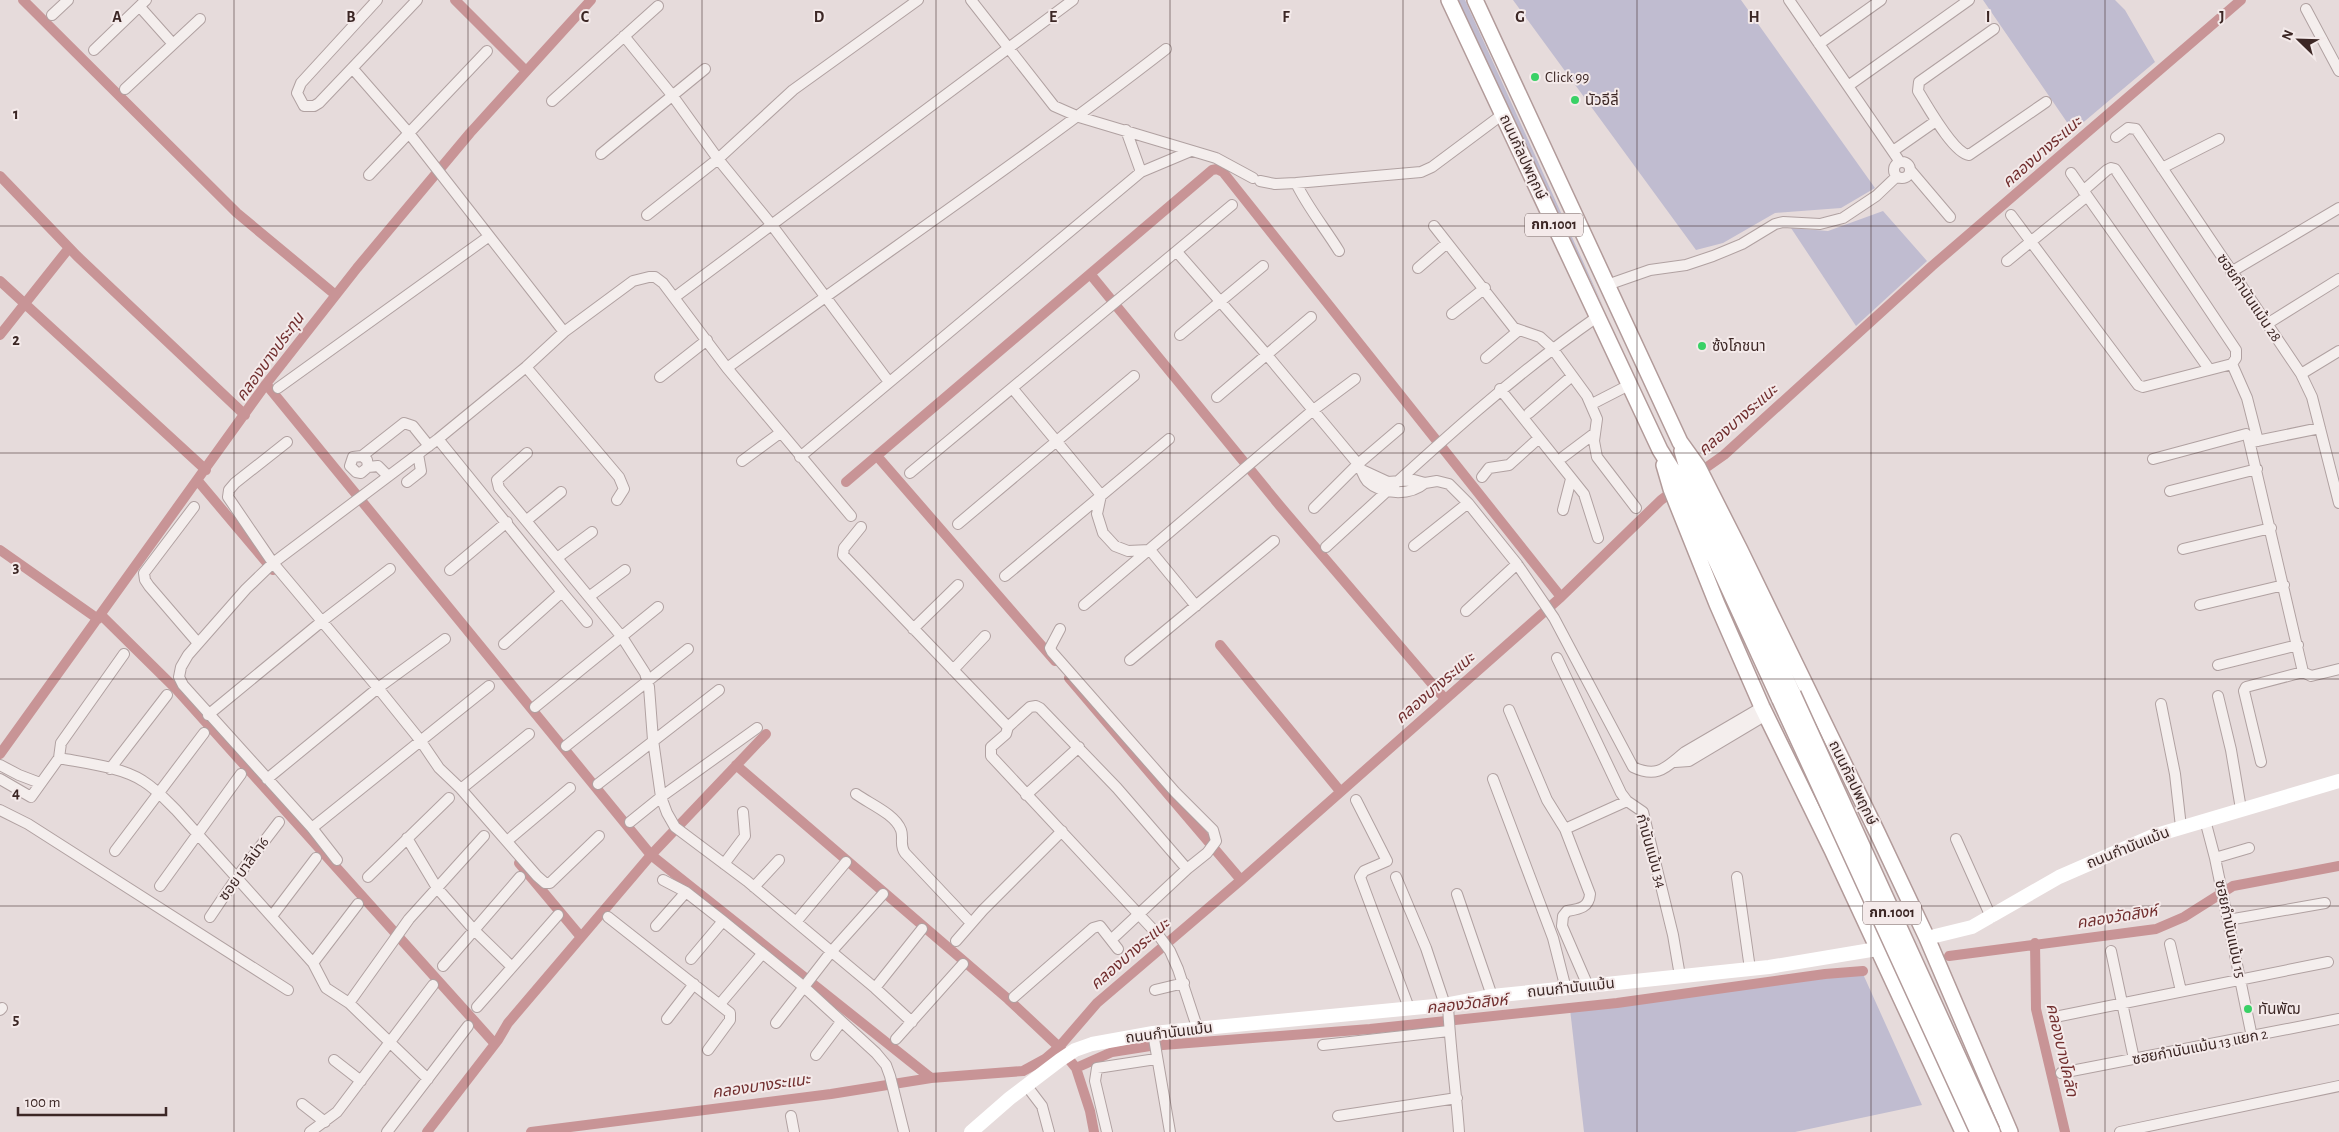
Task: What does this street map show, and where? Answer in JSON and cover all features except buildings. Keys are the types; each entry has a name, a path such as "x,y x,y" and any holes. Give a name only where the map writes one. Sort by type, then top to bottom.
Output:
{"main road":[{"name":"ถนนกัลปพฤกษ์","path":"1449,0 1660,450 1688,486 1777,624 1927,938 2010,1132"},
{"name":"ถนนกัลปพฤกษ์","path":"1475,0 1680,442 1688,486 1764,711 1916,1027 1963,1132"},
{"name":"ถนนกัลปพฤกษ์","path":"1688,486 1988,1132"},
{"path":"1832,850 1844,859 1857,864 1873,862 1878,857 1879,850 1877,832"},
{"path":"1877,949 1927,938"},
{"path":"1916,1027 1914,1004 1916,997 1922,992 1931,990 1938,992 1950,999 1955,1006"}],"street":[{"path":"52,15 68,0"},
{"path":"377,0 301,83 297,93 301,103 308,107 319,103 417,0"},
{"path":"647,215 718,158 793,90 918,0"},
{"path":"971,0 1008,50 1054,106 1079,117 1216,158 1257,180 1275,184 1421,172 1432,167 1503,114"},
{"path":"675,297 1073,0"},
{"path":"1789,0 1900,162 1908,164 1911,171 1950,218"},
{"path":"1820,44 1882,0"},
{"path":"1848,86 1969,0"},
{"path":"94,50 143,3 173,44"},
{"path":"552,101 658,6"},
{"path":"2306,9 2339,70"},
{"path":"125,89 200,19"},
{"path":"1994,29 1919,82 1918,91 1936,121 1960,151 1970,154 2046,102"},
{"path":"624,36 771,224 889,382"},
{"path":"727,368 825,296 1079,117 1166,49"},
{"path":"369,175 487,51"},
{"path":"353,69 408,132 564,332"},
{"path":"601,154 705,69"},
{"path":"1893,151 1936,121"},
{"name":"ซฮยกำนันแม้น 28","path":"2116,137 2128,128 2136,129 2301,374 2312,397 2339,503"},
{"path":"1126,130 1140,172"},
{"path":"2162,168 2219,138"},
{"path":"800,457 1140,172 1191,151"},
{"path":"1896,177 1894,170 1900,162"},
{"path":"2007,261 2032,243 2107,170 2115,169 2236,350 2236,358 2232,364 2143,387 2138,385 2032,243 2011,215"},
{"path":"1896,177 1904,179 1911,171"},
{"path":"2071,173 2209,369"},
{"path":"1607,285 1650,270 1686,265 1713,256 1742,244 1775,224 1783,222 1820,224 1843,218 1876,196 1896,177"},
{"path":"1296,183 1305,201 1339,251"},
{"path":"910,474 1232,205"},
{"path":"2231,272 2339,208"},
{"path":"1434,226 1518,331 1540,337 1552,348 1592,404 1597,419 1594,448 1597,457 1636,508"},
{"path":"278,388 488,237"},
{"path":"1418,268 1447,243"},
{"path":"1177,252 1267,355 1360,467 1368,482 1377,488 1387,491 1409,491 1419,488 1425,483 1437,480 1449,484 1468,502 1517,564 1554,618 1632,766 1644,772 1652,773 1675,762 1684,763 1689,761 1764,711"},
{"path":"1180,335 1263,266"},
{"path":"336,860 312,828 208,715 183,685 180,677 181,667 198,643 246,589 273,563 438,439 526,367 564,332 633,281 644,277 655,278 675,297 727,368 800,457 852,516"},
{"path":"2267,324 2339,279"},
{"path":"1452,314 1485,288"},
{"path":"1217,397 1311,317"},
{"path":"1326,547 1446,436 1500,389 1552,348 1597,317"},
{"path":"1486,358 1518,331"},
{"path":"660,377 707,340"},
{"path":"2301,374 2339,351"},
{"path":"2232,364 2247,398 2257,469 2303,672"},
{"path":"526,367 619,477 624,488 617,500"},
{"path":"958,524 1134,376"},
{"path":"1529,413 1572,376"},
{"path":"1084,604 1312,411 1355,379"},
{"path":"1592,404 1629,385"},
{"path":"1013,388 1101,495"},
{"path":"1500,389 1584,494 1598,538"},
{"path":"388,476 378,466 368,468 360,473 352,470 351,461 358,455 362,456 404,423 413,426 429,446"},
{"path":"2254,442 2320,428"},
{"path":"1314,508 1399,429"},
{"path":"742,460 780,433"},
{"path":"1562,457 1595,433"},
{"path":"2154,459 2246,434 2254,442"},
{"path":"1482,477 1489,468 1509,466 1539,438"},
{"path":"438,439 587,622"},
{"path":"1006,576 1169,440"},
{"path":"287,442 235,483 229,490 228,497 273,563 378,688 420,740 439,768 461,789 545,883 550,884 599,836"},
{"path":"527,453 497,480 504,495 527,520 622,637 645,673 661,796 667,813 676,827 754,887 875,988 912,1022"},
{"path":"407,482 420,471 418,454"},
{"path":"362,456 367,460 368,468"},
{"path":"1360,467 1383,481 1397,483 1414,480 1425,483"},
{"path":"2170,491 2257,469"},
{"path":"1563,510 1571,479"},
{"path":"527,520 562,492"},
{"path":"1101,495 1097,514 1103,533 1115,546 1128,551 1150,550"},
{"path":"1414,546 1468,502"},
{"path":"194,507 144,573 145,580 198,643"},
{"path":"450,570 507,522"},
{"path":"861,527 844,548 843,555 1008,727"},
{"path":"2182,549 2271,528"},
{"path":"557,558 592,532"},
{"path":"1130,660 1274,541"},
{"path":"1150,550 1196,606"},
{"path":"1466,611 1517,564"},
{"path":"208,715 321,622 390,569"},
{"path":"590,596 625,570"},
{"path":"2200,606 2284,585"},
{"path":"913,630 958,586"},
{"path":"504,644 562,592"},
{"path":"535,707 658,607"},
{"path":"1060,629 1051,643 1050,648 1052,652 1175,792 1213,830 1216,841 1207,853 1187,869 1140,915 1111,940"},
{"path":"953,670 985,636"},
{"path":"267,779 378,688 445,639"},
{"path":"2218,665 2298,645"},
{"path":"566,746 688,649"},
{"path":"0,778 31,797 59,758 61,743 124,654"},
{"name":"กำนันแม้น 34","path":"1557,658 1621,793 1627,801 1643,812 1673,936 1680,976"},
{"path":"2261,762 2244,691 2246,687 2303,672 2311,676 2339,669"},
{"path":"312,828 488,686"},
{"path":"598,784 719,690"},
{"path":"110,769 167,694"},
{"path":"2218,696 2231,750 2241,809"},
{"path":"2161,704 2175,774 2181,827"},
{"path":"1187,869 1049,714 1036,706 1030,708 1008,727 1006,734 991,747 991,756 1140,915 1170,951 1184,983 1198,1030"},
{"path":"1509,710 1548,800 1565,828 1590,894 1586,905 1582,908 1567,911 1563,916 1562,926 1588,986"},
{"path":"630,822 661,796 757,728"},
{"path":"116,851 204,733"},
{"path":"461,789 529,734"},
{"path":"1026,794 1079,747"},
{"path":"59,758 133,776 159,793 272,916 313,964 326,988 349,1003 428,1078"},
{"path":"4,766 19,776 40,783"},
{"path":"160,886 242,774"},
{"path":"12,786 19,776"},
{"path":"1493,779 1553,938 1566,989"},
{"name":"ถนนกำนันแม้น","path":"1927,938 1972,926 2059,877 2153,836 2339,781"},
{"path":"507,841 570,788"},
{"path":"856,794 898,824 903,833 901,848 971,923"},
{"path":"368,877 449,798"},
{"path":"1356,800 1387,861 1364,871 1360,878 1409,1008"},
{"path":"1565,828 1627,801"},
{"path":"0,810 28,824 288,990"},
{"path":"724,864 745,836 743,812"},
{"name":"ซฮยกำนันแม้น 15","path":"2205,820 2226,906 2252,1037"},
{"name":"ซอย บาลีน่า6","path":"210,917 237,877 279,822"},
{"path":"956,941 971,923 1062,831"},
{"path":"349,1003 409,919 484,836"},
{"path":"407,838 437,888 473,930 512,966"},
{"path":"1956,838 1991,917"},
{"path":"2215,858 2249,848"},
{"path":"272,916 316,858"},
{"path":"754,887 779,860"},
{"path":"796,922 846,862"},
{"path":"443,966 520,877"},
{"path":"1396,877 1426,948 1448,1016 1450,1054 1457,1098 1459,1132"},
{"path":"1737,878 1750,969"},
{"path":"663,880 686,892 762,954 809,980 841,1022 884,1062 890,1076 905,1131"},
{"path":"656,926 686,892"},
{"path":"776,1023 831,952 883,894"},
{"path":"1457,894 1492,996"},
{"path":"2228,920 2325,903"},
{"path":"313,964 358,904"},
{"path":"477,1007 558,915"},
{"path":"608,917 730,1013 730,1020 708,1050"},
{"path":"691,959 723,921"},
{"path":"1014,997 1093,928 1100,926 1118,949"},
{"path":"875,988 922,929"},
{"path":"2170,944 2181,991"},
{"name":"ถนนกำนันแม้น","path":"971,1132 1026,1085 1060,1060 1075,1050 1092,1044 1154,1047 1198,1030 1409,1008 1448,1016 1492,996 1750,969 1877,949"},
{"path":"2111,951 2134,1059"},
{"path":"720,1004 762,954"},
{"path":"2055,1017 2328,962"},
{"path":"896,1040 963,964"},
{"path":"1155,990 1184,983"},
{"path":"667,1019 694,984"},
{"path":"310,1132 337,1112 433,985"},
{"path":"1323,1045 1448,1016"},
{"name":"ซฮยกำนันแม้น 13 แยก 2","path":"2061,1073 2339,1019"},
{"path":"816,1055 841,1022"},
{"path":"387,1132 468,1026"},
{"path":"1107,1132 1094,1076 1097,1068 1154,1047 1170,1132"},
{"path":"334,1060 361,1081"},
{"path":"1026,1085 1042,1106 1048,1132"},
{"path":"2120,1132 2339,1086"},
{"path":"1338,1116 1457,1098"},
{"path":"302,1104 325,1122"},
{"path":"791,1116 794,1132"}],"shaded area":[{"path":"1458,0 1465,0 1604,308 1534,165"},
{"path":"1513,0 1741,0 1875,188 1841,208 1775,213 1723,243 1696,250"},
{"path":"1983,0 2115,0 2125,10 2155,62 2073,131"},
{"path":"1883,211 1927,261 1856,326 1791,228 1828,231"},
{"path":"1863,974 1922,1105 1795,1132 1584,1132 1570,1009"}],"waterway":[{"path":"23,0 237,213 332,292"},
{"path":"455,0 526,71"},
{"name":"คลองบางประทุน","path":"0,754 266,384 357,268 470,133 591,0"},
{"name":"คลองบางระแนะ","path":"1697,474 1724,455 1932,266 2241,0"},
{"path":"846,482 1212,170 1217,169 1223,172 1561,597"},
{"path":"0,176 77,256 245,415"},
{"path":"0,335 69,248"},
{"path":"1091,275 1280,506 1445,699"},
{"path":"0,281 206,470"},
{"path":"266,384 651,855 931,1078"},
{"path":"877,456 1055,661"},
{"path":"198,481 273,570"},
{"name":"คลองบางระแนะ","path":"531,1132 831,1094 931,1078 1023,1071 1045,1059 1059,1047 1097,1003 1241,880 1561,597 1661,500 1677,488"},
{"path":"0,550 98,619"},
{"path":"101,615 176,689 495,1044"},
{"path":"1220,645 1340,791"},
{"path":"1069,678 1241,880"},
{"path":"427,1132 498,1040 508,1023 651,855 766,734"},
{"path":"736,765 1008,999 1059,1047 1076,1068 1090,1111 1094,1132"},
{"path":"519,863 581,937"},
{"name":"คลองวัดสิงห์","path":"1949,956 2156,929 2184,917 2233,886 2339,866"},
{"name":"คลองบางโคลัด","path":"2035,943 2036,1009 2065,1132"},
{"name":"คลองวัดสิงห์","path":"1076,1068 1112,1052 1150,1046 1370,1029 1617,1003 1825,974 1863,971"}],"place":[{"name":"Click 99","path":"1535,77"},
{"name":"นัวอีลี่","path":"1575,100"},
{"name":"ซ้งโภชนา","path":"1702,346"},
{"name":"ทันพัฒ","path":"2248,1009"}]}
